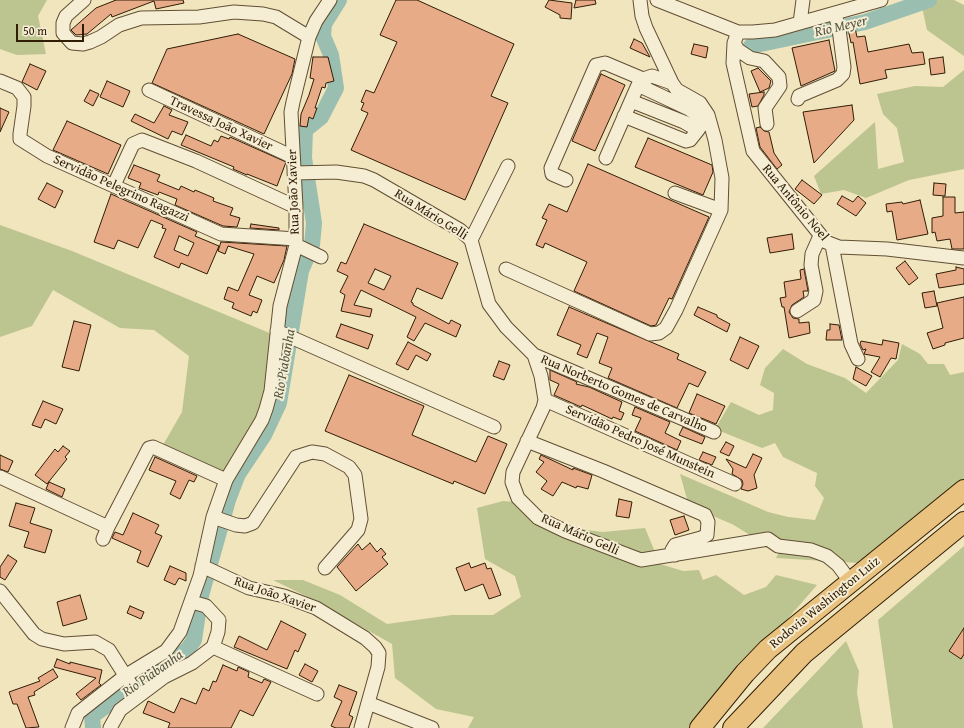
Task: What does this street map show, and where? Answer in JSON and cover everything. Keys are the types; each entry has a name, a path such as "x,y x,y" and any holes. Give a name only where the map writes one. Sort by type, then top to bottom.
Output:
{"highway":[{"name":"Rodovia Washington Luiz","path":"700,728 745,673 768,649 964,490"},
{"name":"Rodovia Washington Luiz","path":"733,728 804,654 964,522"}],"street":[{"path":"84,0 64,19 62,33 72,42 90,42 101,37 119,25 141,18 199,16 234,12 263,14 276,17 308,37"},
{"name":"Rua João Xavier","path":"72,728 78,714 130,682 166,651 198,604 203,566 217,519 226,480 262,420 271,391 280,306 296,242 297,172 293,157 292,107 308,37 316,21 330,0"},
{"path":"624,116 683,141 690,140 703,122 700,103 677,90 672,83 646,28 642,16 640,0"},
{"path":"657,0 736,37 775,30 881,0"},
{"path":"800,23 803,0"},
{"path":"798,100 799,96 836,80 843,74 844,67 840,29 835,14"},
{"path":"736,37 738,50 750,58 764,61 779,77 780,86 766,108 766,124"},
{"name":"Rua Antônio Noel","path":"736,37 732,54 735,74 753,152 806,216 820,236 832,245 839,247 887,249 964,258"},
{"path":"506,269 650,334 659,333 666,328 676,310 721,210 722,178 715,140 703,122 696,113 641,82 605,63 596,65 551,168 552,174 566,180"},
{"path":"606,158 631,100 641,82 652,76 672,83"},
{"name":"Servidão Pelegrino Ragazzi","path":"0,81 18,88 24,97 20,139 47,156 222,234 296,242 321,257"},
{"name":"Travessa João Xavier","path":"149,90 293,157"},
{"path":"631,100 684,122 703,122"},
{"path":"114,185 133,144 142,140 196,161 296,207"},
{"path":"471,240 508,166"},
{"name":"Rua Mário Gelli","path":"297,172 336,172 364,176 374,180 460,230 471,240 489,304 506,327 534,355 541,376 545,400 543,408 513,472 512,482 518,498 538,518 565,531 641,560 768,540 778,546 811,550 827,556 838,565 850,581"},
{"path":"675,193 721,210"},
{"path":"797,311 814,300 816,291 811,265 812,254 820,236"},
{"path":"832,245 851,344 858,359"},
{"path":"277,331 494,427"},
{"name":"Rua Norberto Gomes de Carvalho","path":"534,355 714,432"},
{"name":"Servidão Pedro José Munstein","path":"545,400 735,484"},
{"path":"527,441 604,472 705,516 708,522 707,535 675,545 672,550 675,555"},
{"path":"0,477 105,533 149,448 226,480"},
{"path":"217,519 245,526 253,523 258,518 296,457 312,452 325,454 349,467 355,475 362,519 358,530 325,568"},
{"name":"Rua João Xavier","path":"203,566 216,574 248,588 284,596 316,608 371,642 377,650 380,658 361,728"},
{"path":"0,590 34,634 42,640 53,643 88,642 101,644 112,653 130,682"},
{"path":"110,728 120,710 164,677 192,663 213,646 218,632 219,620 198,604"},
{"path":"213,646 317,694"},
{"path":"368,703 432,728"}],"green space":[{"path":"0,0 47,0 38,16 46,54 17,55 0,49"},
{"path":"938,0 954,0 964,5 964,56 927,30 922,7"},
{"path":"964,70 964,169 909,180 866,198 844,190 821,194 814,176 875,122 878,169 904,162 897,128 883,114 877,94 915,86 943,87"},
{"path":"0,225 72,251 272,334 266,389 256,420 223,472 163,445 182,412 189,356 154,330 120,328 53,290 32,326 0,337"},
{"path":"902,344 920,354 928,364 944,364 950,375 964,372 964,484 893,540 858,563 776,558 784,543 777,536 750,535 732,524 689,506 680,474 768,512 788,517 815,520 824,498 815,486 817,473 783,457 775,443 762,448 715,429 731,402 759,415 773,410 774,393 760,385 765,368 783,349 807,364 845,378 866,393 898,360"},
{"path":"503,501 526,503 549,524 603,532 645,528 660,564 683,571 699,570 703,580 716,575 744,595 766,587 776,575 817,585 693,728 468,728 474,717 436,709 395,678 392,644 316,601 273,580 303,580 340,595 387,624 452,615 493,615 521,597 515,576 485,559 477,508"},
{"path":"964,546 964,728 893,728 878,620"},
{"path":"846,641 859,671 857,693 863,728 763,728"}],"building":[{"path":"116,0 183,0 184,3 156,9 154,1 112,17 111,14 87,34 76,35 71,30 96,8"},
{"path":"396,0 417,0 514,44 491,96 508,103 465,200 351,150 368,113 361,110 364,103 361,102 366,90 374,93 397,42 380,35"},
{"path":"549,0 572,3 571,19 560,18 560,15 545,7"},
{"path":"576,0 595,0 596,4 574,8"},
{"path":"854,23 857,37 865,36 868,52 909,44 912,53 923,52 925,64 885,70 887,78 860,84 853,42 851,43 847,24"},
{"path":"238,34 295,59 292,74 264,134 152,83 167,49"},
{"path":"634,39 642,43 650,57 630,48"},
{"path":"829,40 835,71 801,86 792,48"},
{"path":"694,44 708,47 706,58 691,54"},
{"path":"313,57 328,57 334,81 326,83 325,88 322,87 313,119 309,117 307,127 300,126 301,114 314,79 310,78"},
{"path":"943,57 945,73 931,75 929,59"},
{"path":"30,64 46,71 37,90 22,82"},
{"path":"758,68 771,81 769,88 760,92 751,71"},
{"path":"601,74 625,85 595,151 572,141"},
{"path":"107,81 130,91 123,107 100,97"},
{"path":"90,90 99,94 93,106 84,101"},
{"path":"764,92 758,106 752,107 749,94"},
{"path":"852,105 854,120 814,163 803,112"},
{"path":"164,106 172,110 169,115 188,122 182,135 172,131 168,139 131,121 135,114 154,123"},
{"path":"0,108 9,112 0,132"},
{"path":"67,121 121,145 108,174 53,150"},
{"path":"760,127 764,131 769,132 774,153 782,165 777,169 760,147 756,128"},
{"path":"186,135 211,146 214,140 218,142 221,136 229,139 230,137 286,162 277,186 247,175 233,169 234,167 181,145"},
{"path":"648,138 712,165 713,172 703,195 635,167"},
{"path":"588,164 709,217 672,299 669,298 656,325 651,326 574,291 587,262 545,243 543,248 536,245 547,220 542,218 549,204 567,212"},
{"path":"134,165 160,175 157,181 179,190 181,186 194,192 195,190 214,198 213,201 233,208 230,215 240,218 237,227 223,226 175,205 177,199 159,192 158,195 139,188 141,183 128,178"},
{"path":"802,180 822,195 814,204 795,189"},
{"path":"47,183 63,191 55,208 38,199"},
{"path":"934,183 946,184 945,196 933,195"},
{"path":"111,194 197,232 195,236 219,246 207,274 181,263 179,268 154,257 166,229 162,228 163,225 151,220 138,248 118,240 114,249 94,242","holes":["179,236 194,243 188,256 174,250"]},
{"path":"842,196 853,202 858,196 866,203 856,216 837,204"},
{"path":"943,197 955,197 955,213 964,212 964,249 952,249 950,239 937,241 935,232 932,233 932,218 943,216"},
{"path":"920,200 928,234 897,240 892,211 887,212 886,204 902,202 903,204"},
{"path":"251,224 279,228 279,230 250,228"},
{"path":"364,224 458,263 442,299 417,288 411,302 413,305 449,324 451,320 461,325 456,337 425,323 414,341 407,337 416,317 361,290 354,305 372,309 370,317 341,311 345,295 340,292 348,276 337,271 341,262 346,264","holes":["375,269 391,276 384,290 368,283"]},
{"path":"792,234 794,249 770,253 767,238"},
{"path":"221,242 287,246 284,260 274,283 257,276 249,295 262,300 257,313 253,311 251,316 232,308 234,303 224,299 228,287 238,291 254,254 228,246 225,254 218,251"},
{"path":"905,261 918,278 909,285 896,268"},
{"path":"956,267 964,269 964,284 939,288 936,274 956,270"},
{"path":"804,269 808,291 803,291 804,297 792,305 789,312 793,318 799,319 799,323 809,322 810,333 789,338 784,307 782,307 780,298 786,297 784,282 801,279 800,270"},
{"path":"934,291 937,306 925,308 922,293"},
{"path":"964,297 964,338 945,343 945,345 933,349 927,333 943,328 937,303"},
{"path":"569,307 679,354 677,359 706,372 698,387 689,383 677,408 608,378 612,368 599,363 608,337 597,333 587,358 577,354 581,345 557,335"},
{"path":"698,307 717,315 717,317 730,324 727,332 694,315"},
{"path":"74,321 91,325 79,371 62,367"},
{"path":"341,324 373,335 368,349 336,337"},
{"path":"830,324 839,325 842,340 826,340 827,330 830,330"},
{"path":"740,337 759,346 748,369 730,360"},
{"path":"883,340 899,343 896,359 891,358 880,377 871,372 880,357 864,354 866,349 863,350 860,344 861,341 882,345"},
{"path":"408,342 431,354 427,361 416,355 408,370 396,364"},
{"path":"499,361 510,365 504,380 493,376"},
{"path":"856,367 872,376 866,386 853,379"},
{"path":"550,370 577,382 576,384 589,387 622,402 619,411 624,413 621,420 613,417 612,419 582,405 581,407 554,395 559,384 550,380"},
{"path":"349,375 424,406 412,435 476,462 488,436 507,444 485,494 454,481 453,484 325,431"},
{"path":"697,394 725,406 716,424 689,413"},
{"path":"43,401 63,409 56,424 45,419 41,428 32,425"},
{"path":"635,407 670,422 665,433 681,441 677,450 635,431 641,418 632,415"},
{"path":"683,427 705,437 702,444 679,435"},
{"path":"726,442 734,446 729,456 720,452"},
{"path":"63,446 70,451 65,457 67,459 47,484 35,475 55,449 58,452"},
{"path":"703,452 716,457 712,465 699,460"},
{"path":"753,454 762,458 754,475 757,488 748,491 741,489 743,484 742,480 732,474 733,469 726,459 746,468"},
{"path":"0,455 13,461 8,472 0,469"},
{"path":"541,455 573,470 573,468 592,475 588,489 577,486 576,488 562,482 553,496 541,489 547,481 536,472 544,462 539,459"},
{"path":"155,457 197,476 194,482 189,480 180,499 170,494 176,481 149,470"},
{"path":"49,482 65,489 62,497 46,489"},
{"path":"619,499 632,502 629,518 616,516"},
{"path":"16,503 35,508 30,523 52,530 45,553 24,547 29,532 9,526"},
{"path":"133,513 159,525 155,533 162,536 148,567 137,562 141,551 112,538 115,532 123,535"},
{"path":"684,516 689,530 675,535 670,520"},
{"path":"370,543 377,552 381,548 386,554 382,557 388,564 356,591 337,567 358,544 362,550"},
{"path":"8,555 17,561 5,580 0,577 0,567"},
{"path":"469,563 471,568 485,563 487,569 491,568 501,595 489,599 483,584 465,591 456,568"},
{"path":"170,566 186,573 186,581 179,578 175,585 164,580"},
{"path":"80,595 87,619 63,626 57,602"},
{"path":"130,606 144,612 141,619 127,613"},
{"path":"281,621 306,634 298,652 295,650 287,669 234,647 239,636 267,650"},
{"path":"964,628 964,654 961,659 949,651"},
{"path":"57,659 70,664 70,662 102,670 99,683 101,685 81,700 76,694 96,678 54,667"},
{"path":"305,664 318,671 312,682 299,675"},
{"path":"223,665 237,671 238,667 249,672 248,677 262,683 264,679 271,682 253,716 240,710 231,728 168,728 170,723 143,713 148,701 174,713 181,698 196,704 203,688 209,691 213,681 216,682"},
{"path":"53,669 58,677 34,692 35,695 28,697 39,727 26,728 17,704 13,704 9,692 40,681 38,678"},
{"path":"339,685 357,692 349,715 353,717 349,728 336,728 331,726 342,701 334,697"}],"waterway":[{"name":"Rio Piabanha","path":"93,728 92,716 150,673 187,650 194,640 200,599 228,500 238,474 264,435 279,403 301,271 312,245 314,223 304,158 305,130 321,117 336,88 331,55 323,36 324,24 339,0"},
{"name":"Rio Meyer","path":"751,46 865,22 929,0"}]}
